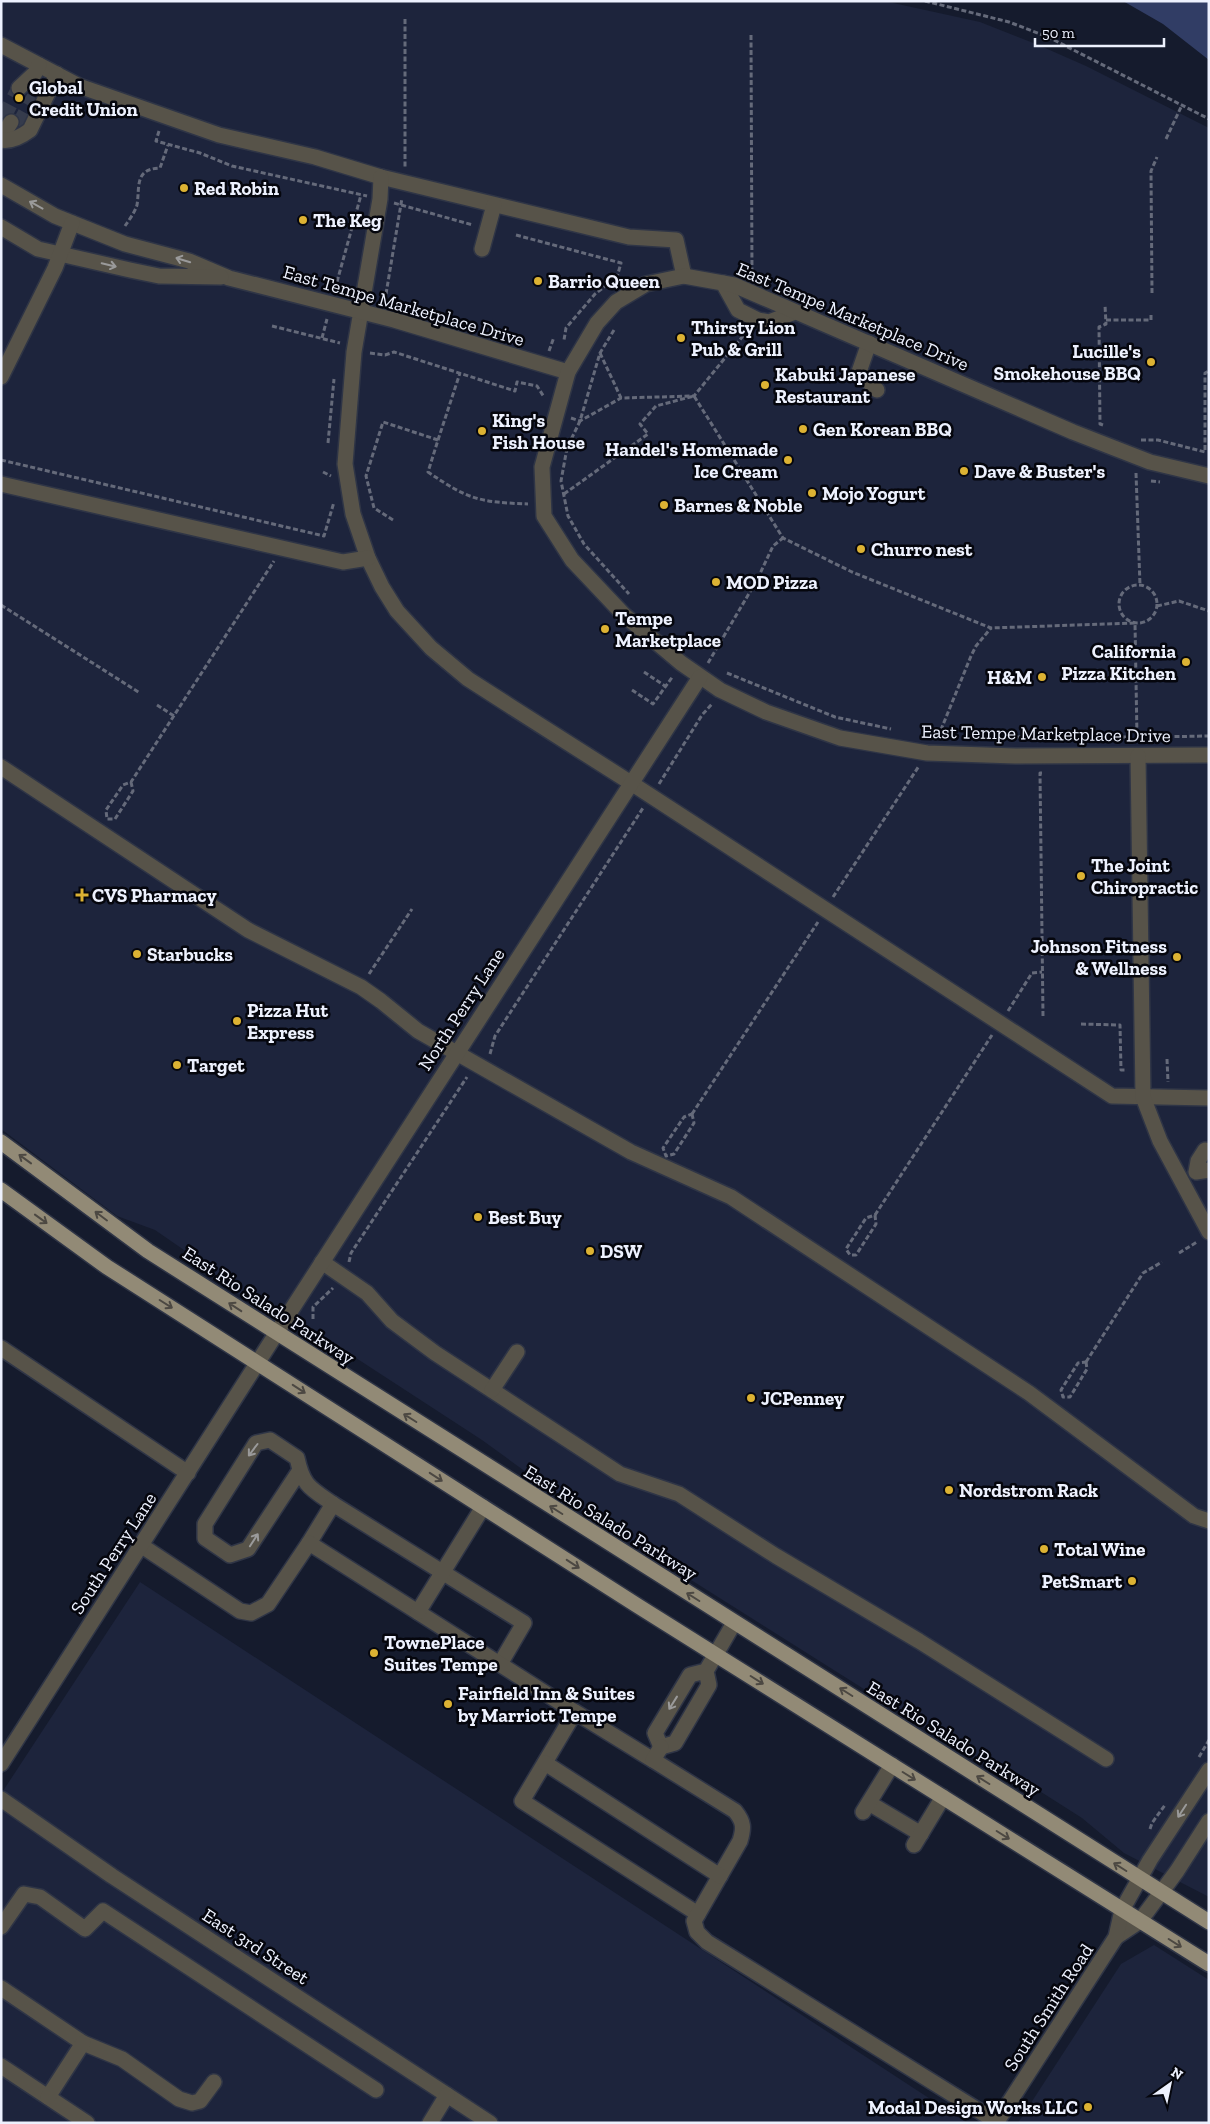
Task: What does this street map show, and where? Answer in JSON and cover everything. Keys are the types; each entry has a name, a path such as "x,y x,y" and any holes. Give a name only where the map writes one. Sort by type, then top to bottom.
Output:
{"main road":[{"name":"East Rio Salado Parkway","path":"1,1142 148,1251 276,1334 1209,1922"},
{"path":"1,1190 107,1267 483,1507 1209,1964"}],"street":[{"path":"1,45 79,86 219,136 315,157 404,183 629,237 676,240 684,276"},
{"path":"26,92 35,73 48,69"},
{"path":"7,129 30,130 48,69"},
{"path":"381,177 380,199 354,352 345,464 353,514 368,558 382,587 397,611 430,648 468,679 632,783 1112,1096 1209,1098"},
{"name":"East Tempe Marketplace Drive","path":"1,185 72,223 125,244 189,261 229,278 394,320 568,372"},
{"path":"482,249 494,204"},
{"path":"1,376 61,254 72,223"},
{"name":"East Tempe Marketplace Drive","path":"1,227 38,249 159,276 229,278"},
{"name":"East Tempe Marketplace Drive","path":"1209,476 1141,459 1073,432 734,285 684,276 646,284 616,302 597,323 568,372 542,468 544,516 572,560 606,596 660,646 720,690 766,712 840,738 927,753 1138,756 1209,755"},
{"path":"723,283 738,310 758,320 769,322 795,312"},
{"path":"869,344 859,372 877,390"},
{"path":"1,484 343,562 368,558"},
{"name":"North Perry Lane","path":"258,1363 700,677"},
{"path":"1138,756 1143,1097 1160,1141 1209,1232"},
{"path":"1,768 248,930 283,950 353,983 381,1001 418,1031 631,1152 731,1197 1029,1393 1194,1516 1209,1520"},
{"path":"1181,1180 1202,1171 1207,1155"},
{"path":"322,1262 367,1293 392,1321 435,1353 620,1474 680,1494 776,1556 919,1641 1106,1759"},
{"path":"1,1348 188,1473"},
{"path":"492,1390 517,1352"},
{"name":"South Perry Lane","path":"1,1764 258,1363"},
{"path":"300,1470 248,1549 230,1555 204,1538 206,1524 256,1443 270,1440 297,1458 307,1486 524,1623 500,1664"},
{"path":"142,1546 240,1611 251,1613 268,1604 333,1504"},
{"path":"418,1612 483,1507"},
{"path":"308,1543 575,1712 657,1754 735,1811 742,1819 744,1829 740,1841 694,1921 698,1932 707,1942 996,2122"},
{"path":"657,1754 655,1733 690,1675 706,1671 734,1623"},
{"path":"657,1754 675,1743 710,1685 706,1671"},
{"path":"575,1712 522,1801 698,1914"},
{"path":"544,1763 720,1876"},
{"path":"892,1765 866,1808 918,1839 943,1797"},
{"name":"South Smith Road","path":"996,2122 1116,1937 1122,1910 1139,1879 1209,1770"},
{"name":"East 3rd Street","path":"1,1800 112,1876 490,2123"},
{"name":"South Smith Road","path":"1116,1937 1140,1921 1162,1892 1209,1821"},
{"path":"1,1927 24,1894 40,1897 85,1929 103,1911 376,2090"},
{"path":"1,1988 83,2043 122,2059 180,2099 192,2104 200,2101 214,2082"},
{"path":"48,2097 83,2043"},
{"path":"1,2066 87,2123"},
{"path":"430,2123 447,2094"}],"path":[{"path":"926,1 1010,22 1032,31 1209,119"},
{"path":"386,294 406,167 405,19"},
{"path":"751,36 752,279"},
{"path":"1166,139 1182,106"},
{"path":"125,226 137,206 136,194 142,175 150,169 160,168 168,145"},
{"path":"1152,293 1151,170 1157,157"},
{"path":"322,338 360,194"},
{"path":"516,235 621,263 617,277 595,294 566,328 564,340"},
{"path":"1105,305 1106,324 1099,327 1100,424 1108,427"},
{"path":"1106,320 1151,320 1151,313"},
{"path":"617,325 600,353 580,421 567,448 561,482 568,516 584,544 633,599"},
{"path":"564,494 648,434 640,424 656,406 694,396 750,325"},
{"path":"272,326 340,343 339,349"},
{"path":"548,354 554,337"},
{"path":"370,353 385,355 394,352 515,391 517,382 537,386 544,395 545,402"},
{"path":"600,353 621,398"},
{"path":"1138,440 1158,440 1204,452 1206,373 1209,371"},
{"path":"460,373 428,472 457,492 477,500 529,504 529,496"},
{"path":"328,443 335,374"},
{"path":"568,417 580,421 621,398 694,396"},
{"path":"694,396 783,538 852,572 991,628 1135,623 1150,619 1154,615 1157,600 1151,590 1140,585 1134,585 1123,592 1119,604 1124,616 1135,623"},
{"path":"393,520 374,508 366,476 383,422 438,440"},
{"path":"1,460 324,536 335,500 334,493"},
{"path":"323,472 329,474 332,478"},
{"path":"1136,474 1140,585"},
{"path":"700,677 757,580 772,546 783,538"},
{"path":"132,782 134,791 115,818 107,819 106,810 122,785 132,782 276,558"},
{"path":"1157,606 1179,601 1209,611"},
{"path":"1,605 140,694"},
{"path":"1135,623 1137,737"},
{"path":"948,737 938,737 971,656 976,646 991,628"},
{"path":"703,657 716,666"},
{"path":"722,670 834,717 899,730"},
{"path":"644,672 665,686"},
{"path":"632,690 653,704 669,679 675,674"},
{"path":"657,786 702,715 715,700"},
{"path":"157,705 174,716"},
{"path":"1152,737 1209,736"},
{"path":"967,737 1126,737"},
{"path":"832,900 921,762"},
{"path":"1043,1016 1040,773 1050,773"},
{"path":"489,1057 495,1036 644,806"},
{"path":"369,975 412,909"},
{"path":"692,1114 694,1123 674,1154 666,1156 663,1148 684,1117 692,1114 820,919"},
{"path":"1006,1013 1032,973 1042,972"},
{"path":"1082,1024 1120,1025 1121,1070 1132,1070"},
{"path":"875,1215 876,1224 856,1255 850,1255 846,1249 866,1218 875,1215 993,1033"},
{"path":"1167,1059 1167,1082 1175,1082"},
{"path":"1161,1070 1167,1070"},
{"path":"348,1266 351,1253 467,1077"},
{"path":"1179,1253 1197,1242"},
{"path":"1086,1362 1078,1363 1061,1390 1063,1397 1070,1396 1074,1390 1087,1369 1086,1362 1143,1272 1162,1262"},
{"path":"313,1319 313,1307 329,1294 335,1285"}],"shaded area":[{"name":"Tempe Marketplace","path":"1,1 884,1 980,22 1086,66 1209,128 1209,1897 1124,1853 1082,1818 1038,1790 1005,1778 566,1501 482,1440 313,1330 246,1300 197,1259 155,1230 117,1216 1,1129"},
{"path":"1123,1 1209,1 1209,60 1163,24"},
{"path":"140,1582 967,2123 1,2123 1,1794"},
{"path":"1154,1945 1209,1980 1209,2123 1018,2123 1121,1964"}],"tunnel":[{"path":"3,118 19,88"},
{"path":"18,126 34,97"}],"place":[{"name":"Global Credit Union","path":"19,98"},
{"name":"Red Robin","path":"184,188"},
{"name":"The Keg","path":"303,220"},
{"name":"Barrio Queen","path":"538,281"},
{"name":"Thirsty Lion Pub & Grill","path":"681,338"},
{"name":"Lucille's Smokehouse BBQ","path":"1151,362"},
{"name":"Kabuki Japanese Restaurant","path":"765,385"},
{"name":"Gen Korean BBQ","path":"803,429"},
{"name":"King's Fish House","path":"482,431"},
{"name":"Handel's Homemade Ice Cream","path":"788,460"},
{"name":"Dave & Buster's","path":"964,471"},
{"name":"Mojo Yogurt","path":"812,493"},
{"name":"Barnes & Noble","path":"664,505"},
{"name":"Churro nest","path":"861,549"},
{"name":"MOD Pizza","path":"716,582"},
{"name":"Tempe Marketplace","path":"605,629"},
{"name":"California Pizza Kitchen","path":"1186,662"},
{"name":"H&M","path":"1042,677"},
{"name":"The Joint Chiropractic","path":"1081,876"},
{"name":"CVS Pharmacy","path":"82,895"},
{"name":"Starbucks","path":"137,954"},
{"name":"Johnson Fitness & Wellness","path":"1177,957"},
{"name":"Pizza Hut Express","path":"237,1021"},
{"name":"Target","path":"177,1065"},
{"name":"Best Buy","path":"478,1217"},
{"name":"DSW","path":"590,1251"},
{"name":"JCPenney","path":"751,1398"},
{"name":"Nordstrom Rack","path":"949,1490"},
{"name":"Total Wine","path":"1044,1549"},
{"name":"PetSmart","path":"1132,1581"},
{"name":"TownePlace Suites Tempe","path":"374,1653"},
{"name":"Fairfield Inn & Suites by Marriott Tempe","path":"448,1704"},
{"name":"Modal Design Works LLC","path":"1088,2107"}]}
